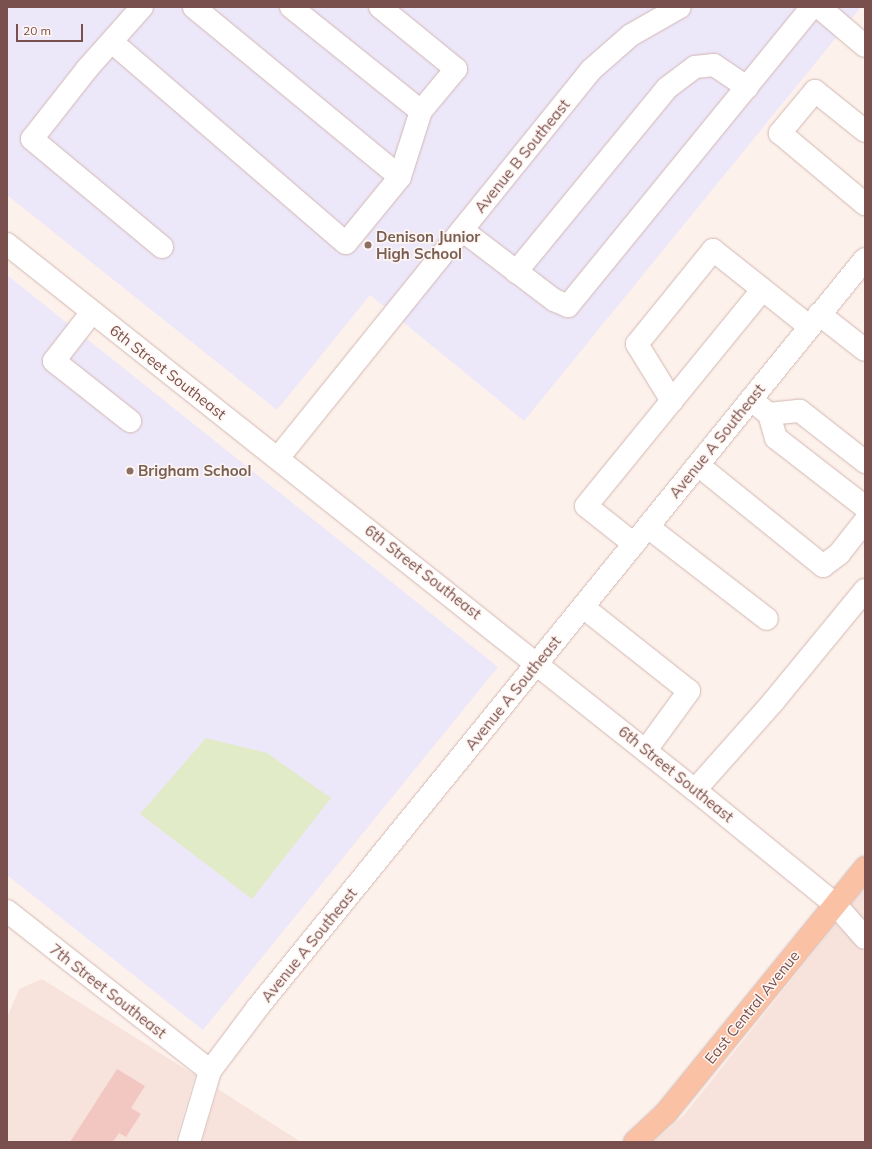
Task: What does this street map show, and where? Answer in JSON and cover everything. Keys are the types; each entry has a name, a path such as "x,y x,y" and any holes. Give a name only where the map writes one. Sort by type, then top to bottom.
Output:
{"main road":[{"name":"East Central Avenue","path":"636,1142 666,1113 865,868"}],"street":[{"path":"194,7 400,177"},
{"path":"291,7 420,111"},
{"path":"112,42 346,243 400,177 420,111 456,69 380,7"},
{"name":"Avenue B Southeast","path":"278,458 603,57 631,35 680,7"},
{"path":"462,230 554,300 568,306 812,7"},
{"path":"819,7 865,46"},
{"path":"139,8 32,139 162,247"},
{"path":"516,272 667,88 695,67 714,65 747,87"},
{"path":"865,131 815,91 780,133 865,204"},
{"name":"6th Street Southeast","path":"7,244 646,750 835,904 865,938"},
{"path":"672,401 637,344 713,250 762,290 865,350"},
{"name":"Avenue A Southeast","path":"189,1142 210,1070 814,320 865,259"},
{"path":"634,544 586,506 762,290"},
{"path":"92,312 54,361 130,421"},
{"path":"750,400 768,414 776,438 865,507"},
{"path":"768,414 800,410 865,462"},
{"path":"698,465 823,566 839,554 865,521"},
{"path":"648,527 767,619"},
{"path":"695,790 773,702 865,590"},
{"path":"583,607 689,691 646,750"},
{"name":"7th Street Southeast","path":"7,911 210,1070"}],"shaded area":[{"name":"Denison Junior High School","path":"7,7 861,7 524,421 370,295 277,410 7,195"},
{"name":"Brigham School","path":"7,275 498,667 203,1030 7,875"},
{"path":"865,888 865,922 851,905"},
{"path":"836,924 865,953 865,1142 654,1142 684,1115"},
{"path":"42,979 195,1075 175,1142 7,1142 7,1018 19,989"},
{"path":"218,1089 301,1142 202,1142"}],"green space":[{"path":"206,738 267,753 331,798 252,899 140,814"}],"building":[{"path":"117,1069 145,1086 131,1108 141,1114 126,1137 119,1133 113,1142 70,1142"}],"place":[{"name":"Denison Junior High School","path":"368,245"},
{"name":"Brigham School","path":"130,471"}]}
